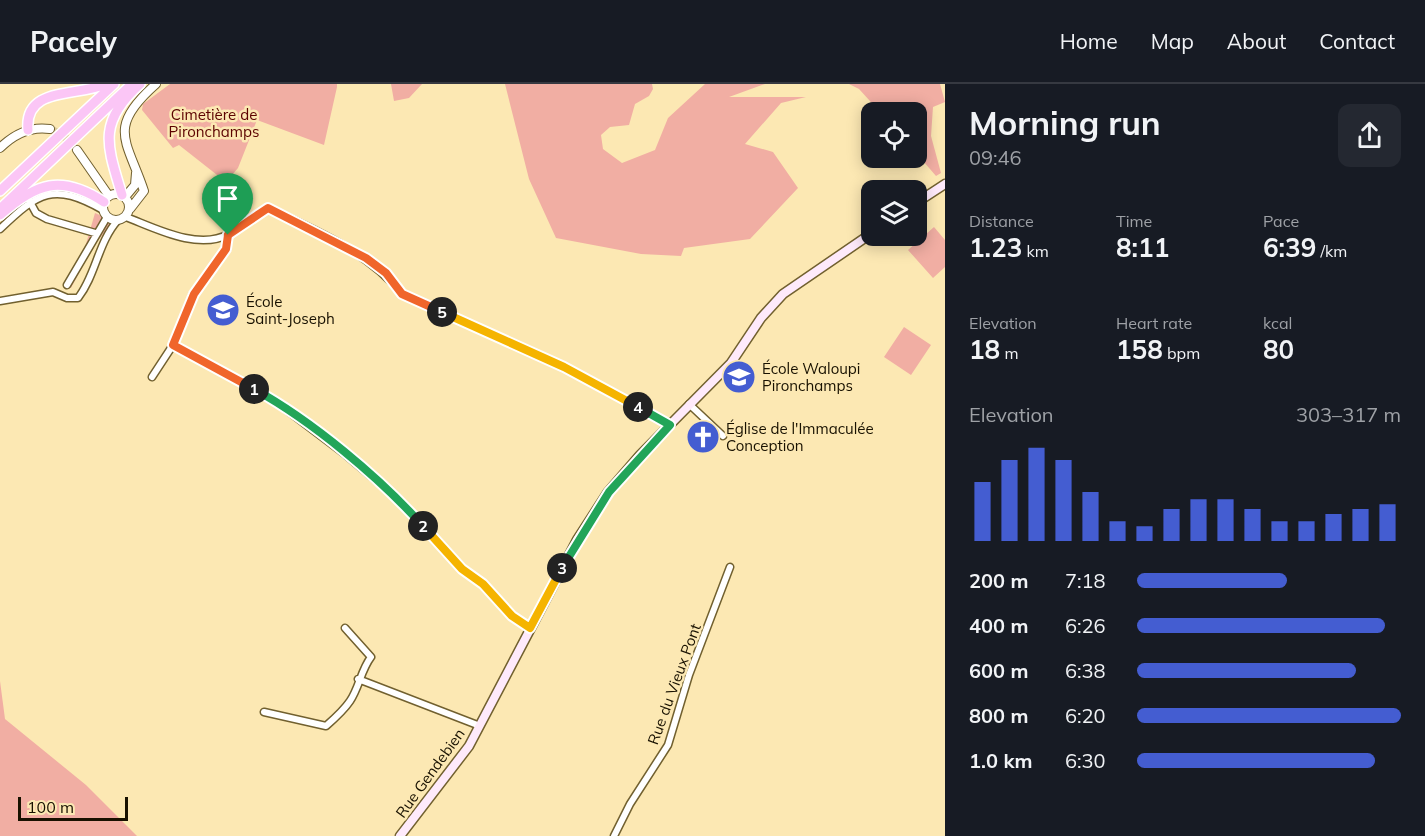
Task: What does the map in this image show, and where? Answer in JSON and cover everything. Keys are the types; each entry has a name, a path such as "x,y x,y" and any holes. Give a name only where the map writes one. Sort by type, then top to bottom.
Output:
{"highway":[{"path":"28,130 27,118 32,105 41,99 86,91 106,84"},
{"path":"0,191 114,84"},
{"path":"0,208 132,84"},
{"path":"124,196 109,149 109,132 114,113 123,100 140,84"},
{"path":"0,215 22,196 39,188 59,184 88,191 106,206"}],"main road":[{"path":"927,196 945,184"},
{"name":"Rue Gendebien","path":"400,836 469,746 596,508 624,472 731,363 761,318 783,294 861,240"}],"street":[{"path":"0,301 53,292 67,298 78,298 86,287 105,241 144,191 126,150 128,118 131,108 156,84"},
{"path":"0,148 18,134 28,130 50,129"},
{"path":"77,150 106,206"},
{"path":"67,285 95,233 106,206 124,196 135,185 136,171"},
{"path":"0,229 34,198 51,194 78,196 106,206 122,219 193,240 213,239 228,235 268,208 366,258 386,273 402,294 564,367 670,425"},
{"path":"124,196 130,209"},
{"path":"30,202 36,213 47,219 95,233"},
{"path":"153,377 173,345 194,294 226,249 228,235"},
{"path":"173,345 272,399 346,455 392,493 462,569 483,584 512,616 530,628"},
{"path":"689,404 723,436"},
{"name":"Rue du Vieux Pont","path":"614,836 630,804 668,744 689,675 730,567"},
{"path":"264,712 326,726 332,720 351,700 358,680 371,657 345,628"},
{"path":"358,680 480,726"}],"green space":[{"name":"Cimetière de Pironchamps","path":"170,84 337,84 337,87 324,145 257,120 238,168 226,182 179,145 173,148 142,110 143,104"},
{"path":"391,84 422,84 409,98 394,101"},
{"path":"505,84 652,84 653,89 649,96 635,104 629,125 610,127 601,135 603,149 622,163 655,150 668,118 705,84 765,84 729,97 806,97 781,103 745,144 773,152 798,188 750,239 684,248 681,256 641,254 556,238 529,179"},
{"path":"849,84 940,84 945,102 933,107 931,136 941,173 936,176 927,166 927,102 871,102 859,89"},
{"path":"95,213 113,221 93,247 71,288 65,284 86,244"},
{"path":"934,227 945,240 945,267 933,278 908,250 913,246 927,246 927,233"},
{"path":"904,327 931,345 911,375 884,357"},
{"path":"0,681 5,719 86,785 137,836 0,836"}],"tunnel":[{"path":"50,129 64,136 77,150"}],"place":[{"name":"École Saint-Joseph","path":"223,310"},
{"name":"École Waloupi Pironchamps","path":"739,377"},
{"name":"Église de l'Immaculée Conception","path":"703,437"}],"route":[{"path":"268,208 366,258 386,273 402,294 564,367 670,425 624,472 596,508 530,628 512,616 483,584 462,569 392,493 346,455 272,399 173,345 194,294 216,267 226,249 228,235 254,215 268,208"}]}
